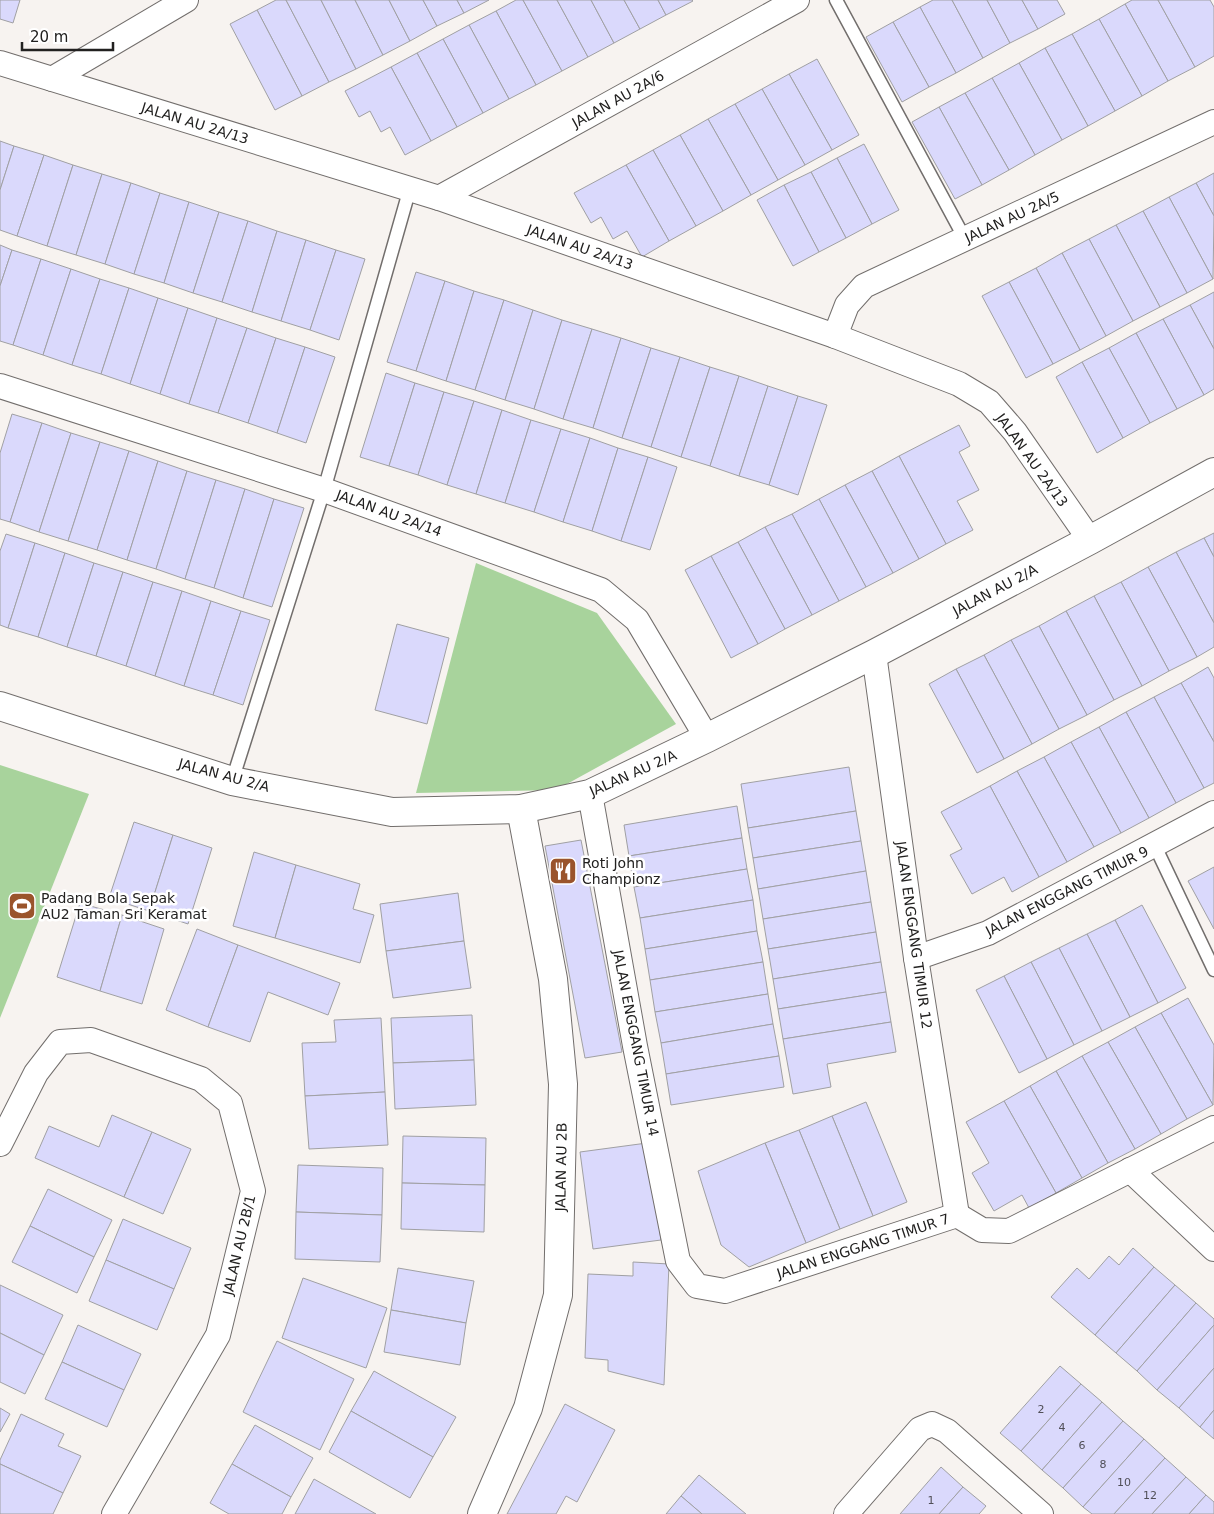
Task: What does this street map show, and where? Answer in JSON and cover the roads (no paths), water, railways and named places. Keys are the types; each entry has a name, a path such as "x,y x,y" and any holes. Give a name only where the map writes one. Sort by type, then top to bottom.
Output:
{"street":[{"path":"52,79 186,0"},
{"name":"JALAN AU 2A/6","path":"439,198 797,0"},
{"name":"JALAN AU 2A/13","path":"0,63 410,188 835,336 959,384 989,402 1015,432 1090,540"},
{"name":"JALAN AU 2A/5","path":"835,336 847,305 864,286 1214,122"},
{"name":"JALAN AU 2A/14","path":"0,386 324,490 601,590 637,620 707,738"},
{"name":"JALAN AU 2/A","path":"0,706 232,781 392,812 521,809 590,794 707,738 874,654 1214,472"},
{"name":"JALAN ENGGANG TIMUR 12","path":"874,654 916,958 957,1215"},
{"name":"JALAN ENGGANG TIMUR 14","path":"590,794 678,1261 697,1286"},
{"name":"JALAN AU 2B","path":"482,1514 528,1408 558,1295 563,1084 553,979 521,809"},
{"name":"JALAN ENGGANG TIMUR 9","path":"916,958 988,933 1214,813"},
{"name":"JALAN AU 2B/1","path":"0,1144 36,1073 60,1042 91,1040 201,1079 230,1103 253,1191 218,1335 114,1514"},
{"name":"JALAN ENGGANG TIMUR 7","path":"697,1286 725,1291 957,1215 982,1230 1009,1231 1214,1128"},
{"path":"1130,1170 1214,1249"},
{"path":"846,1514 920,1429 932,1424 947,1431 1040,1514"}],"lane":[{"path":"836,0 965,240"},
{"path":"232,781 324,490 410,188"},
{"path":"1154,846 1214,970"}],"place":[{"name":"Roti John Championz","path":"563,871"},
{"name":"Padang Bola Sepak AU2 Taman Sri Keramat","path":"22,906"}]}
